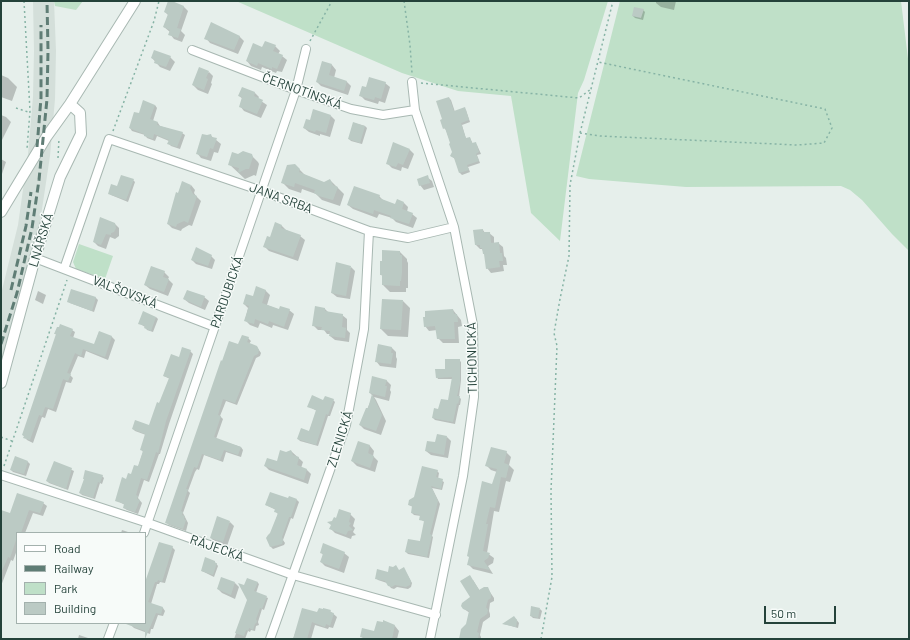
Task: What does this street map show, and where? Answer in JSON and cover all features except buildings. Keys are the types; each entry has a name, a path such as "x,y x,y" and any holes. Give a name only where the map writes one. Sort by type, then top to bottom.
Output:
{"street":[{"path":"1,212 47,136 70,104 135,1"},
{"name":"PARDUBICKÁ","path":"144,532 296,90 306,49"},
{"name":"ČERNOTÍNSKÁ","path":"192,50 296,90 351,108 383,115 415,110"},
{"name":"TICHONICKÁ","path":"412,82 415,110 454,227 473,325 474,397 463,476 430,639"},
{"name":"LNÁŘSKÁ","path":"1,383 35,258 60,177 81,134 80,114 70,104"},
{"path":"67,270 109,139"},
{"name":"JANA SRBA","path":"109,139 262,191 369,231 408,238 454,227"},
{"name":"ZLENICKÁ","path":"270,639 346,425 364,329 369,231"},
{"name":"VALŠOVSKÁ","path":"35,258 215,327"},
{"name":"RÁJECKÁ","path":"2,471 293,575 436,615"},
{"path":"108,639 114,624"}],"path":[{"path":"24,1 30,110 28,127"},
{"path":"109,139 117,124 133,81 154,21 159,1"},
{"path":"306,49 332,1"},
{"path":"404,1 410,45 412,82 579,98 591,89"},
{"path":"541,639 552,577 551,491 556,346 554,333 569,256 571,173 613,1"},
{"path":"580,133 600,136 798,145 824,143 832,128 825,109 598,62"},
{"path":"16,108 28,112 30,110"},
{"path":"54,127 59,138 57,160"},
{"path":"2,471 67,270"},
{"path":"1,437 12,441"}],"shaded area":[{"path":"33,1 54,1 56,51 55,99 50,156 39,229 1,372 1,294 18,225 28,154 33,97"}],"green space":[{"path":"54,1 83,1 76,10 55,6"},
{"path":"236,1 608,1 584,80 578,93 560,241 531,213 511,96 458,91 402,73"},
{"path":"620,1 901,1 909,67 909,251 862,200 850,190 841,186 686,187 589,179 576,176"},
{"path":"79,244 113,256 105,279 76,269 73,262"}],"railway":[{"path":"1,344 17,293 32,228 39,180 47,99 47,1"},
{"path":"37,147 41,98 41,25"},
{"path":"11,290 26,226 31,192"}]}
